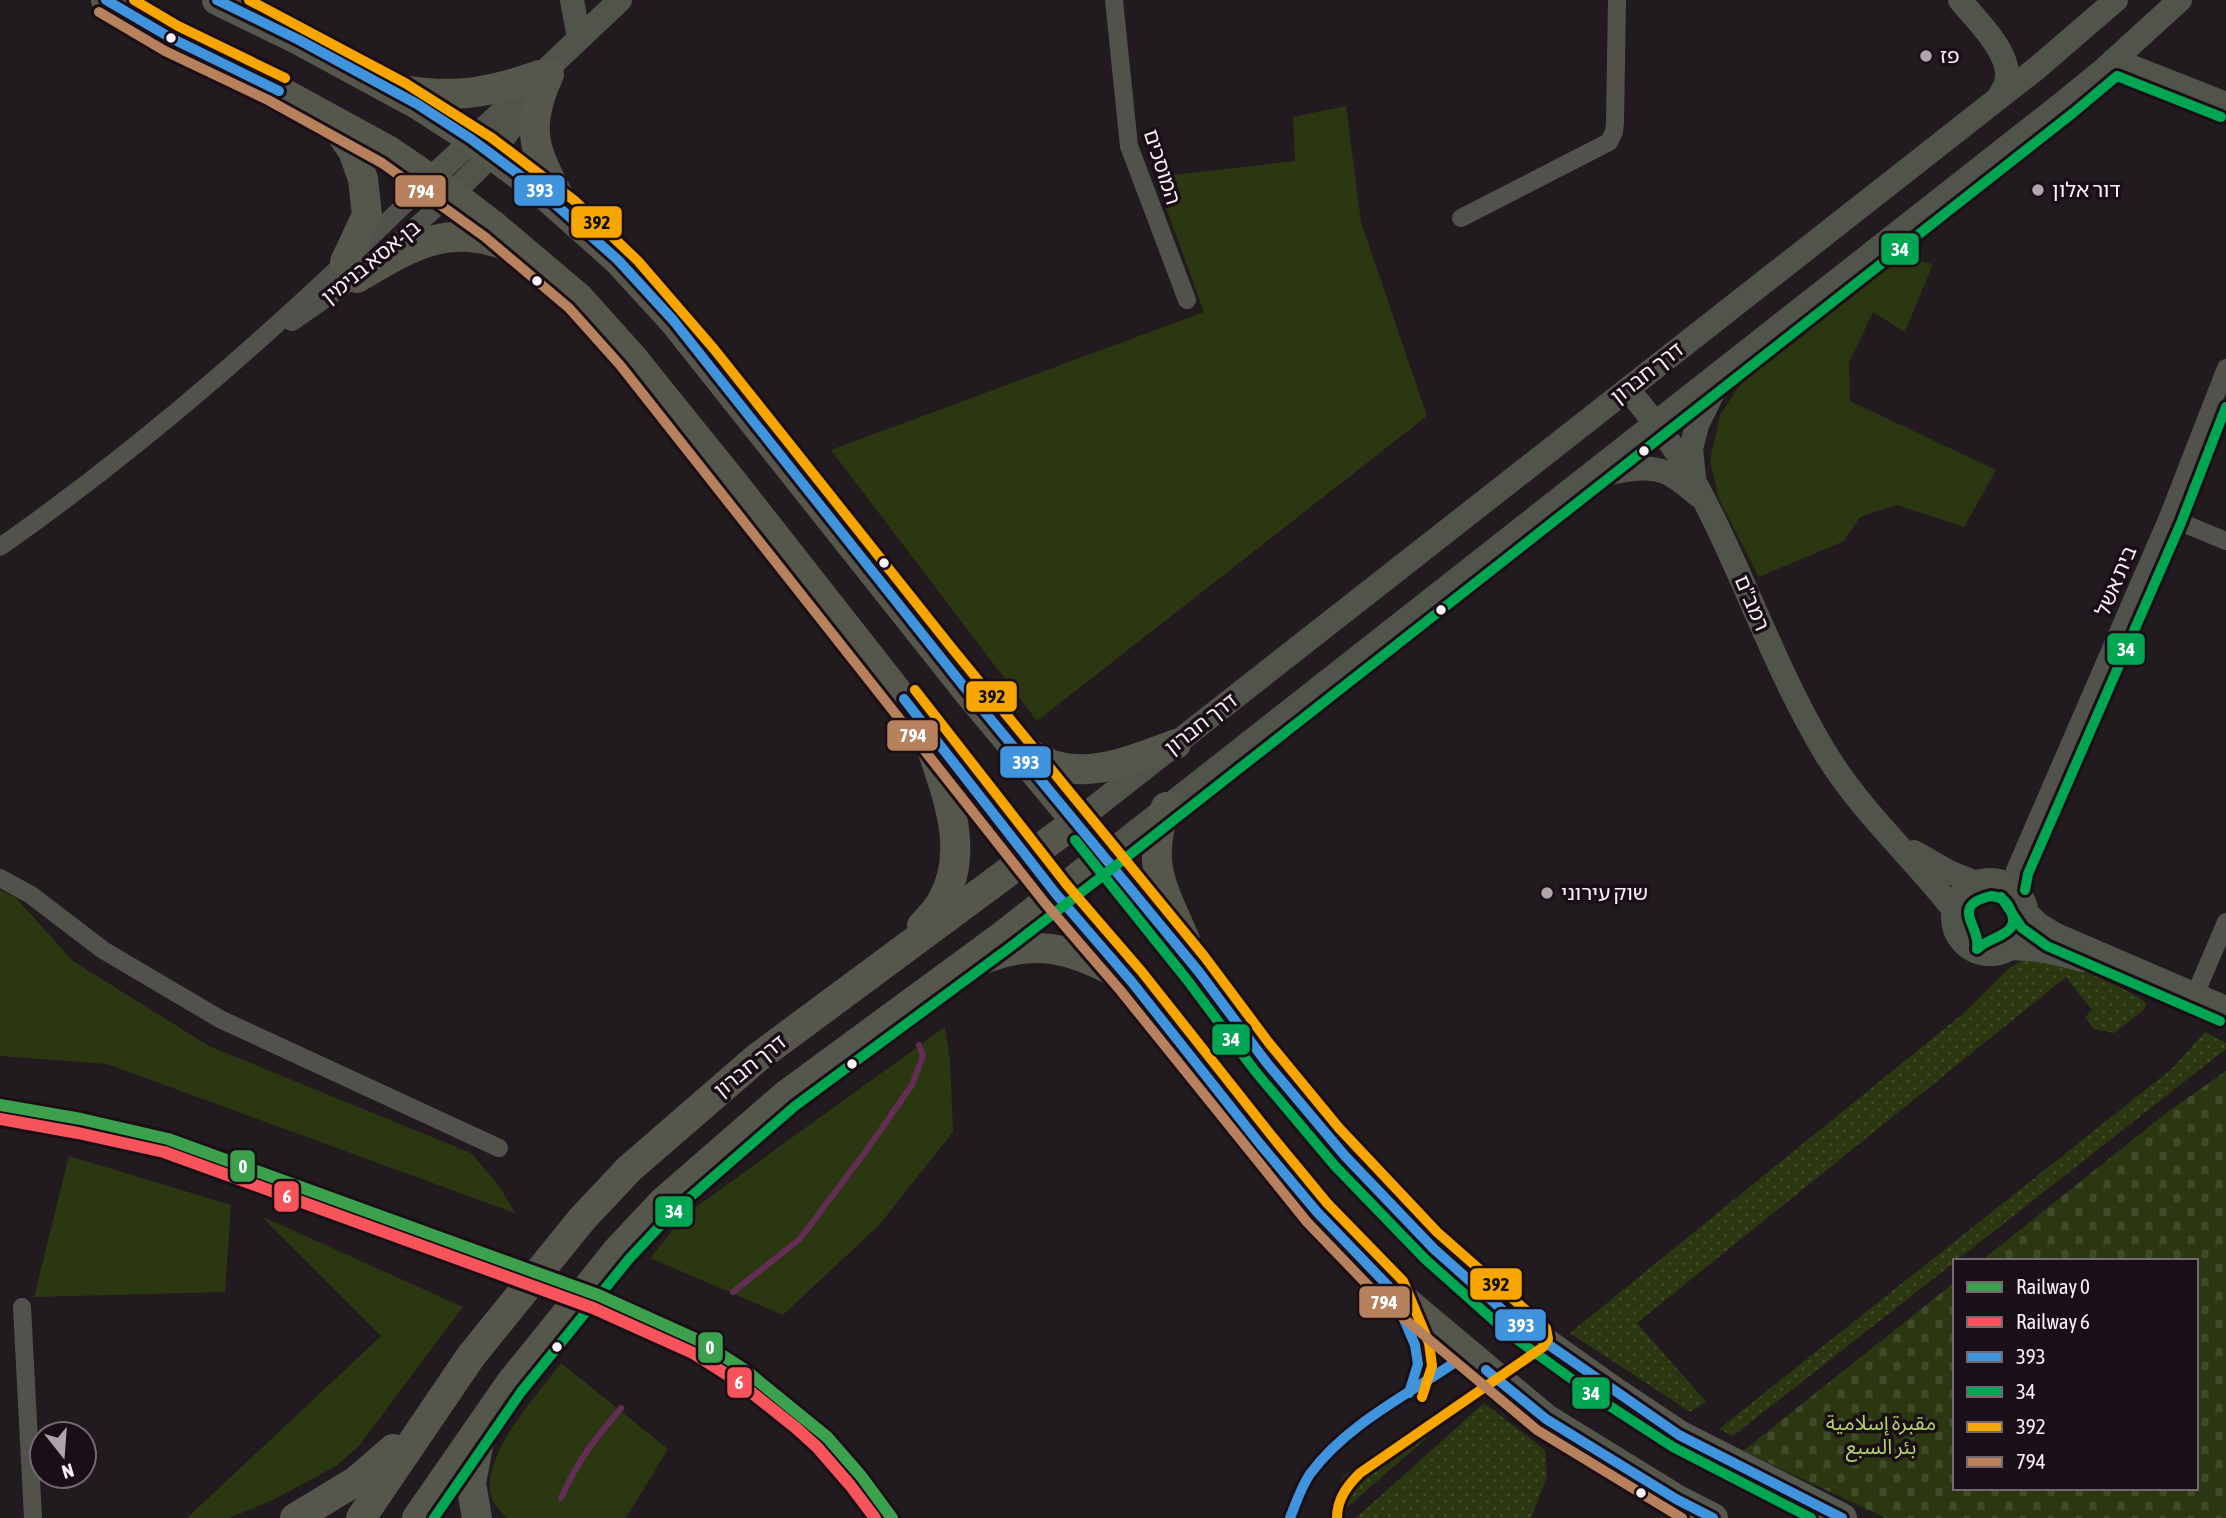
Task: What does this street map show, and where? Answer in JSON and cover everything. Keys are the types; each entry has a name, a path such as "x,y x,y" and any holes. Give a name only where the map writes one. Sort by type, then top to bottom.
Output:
{"highway":[{"path":"106,0 171,38 274,88 389,151 441,186 531,256 579,298 631,356 1056,894 1131,981 1317,1212 1391,1289 1546,1419 1676,1499 1713,1518"},
{"path":"217,0 299,40 389,89 482,147 569,214 618,260 673,320 996,725 1199,972 1266,1062 1345,1156 1434,1249 1516,1322 1679,1435 1842,1518"},
{"path":"389,89 433,95 464,95 508,86 570,44"},
{"path":"569,214 540,162 533,125 535,113 570,44"},
{"path":"330,119 354,152 363,179 367,215 351,270"},
{"path":"351,270 439,237 473,238 499,243 531,256"},
{"path":"996,725 1024,750 1054,765 1085,769 1117,765 1176,744"},
{"path":"905,948 943,900 952,874 956,844 953,813 925,726"},
{"path":"1166,807 1157,836 1156,863 1162,885 1199,972"},
{"name":"דרך חברון","path":"361,1518 471,1356 582,1219 629,1169 757,1058 1077,821"},
{"name":"דרך חברון","path":"417,1518 484,1421 557,1324 618,1250 663,1202 786,1096 1105,856"},
{"path":"957,969 1000,952 1025,948 1056,949 1087,957 1131,981"},
{"path":"296,1518 356,1481 425,1421"},
{"path":"477,1518 471,1483 474,1458 484,1421"}],"main road":[{"path":"570,44 572,0"},
{"name":"בן-אסא בנימין","path":"441,186 482,147 570,44 620,0"},
{"path":"1960,0 2001,51 2007,81 1999,97"},
{"name":"דרך חברון","path":"1077,821 1999,97 2116,0"},
{"name":"דרך חברון","path":"1105,856 2064,102 2180,0"},
{"path":"2001,51 2021,59 2058,50"},
{"path":"2114,60 2226,104"},
{"path":"1699,490 1691,449 1697,425 1727,367"},
{"name":"רמב\"ם","path":"1628,389 1655,423 1699,490 1800,707 1824,751 1873,819 1954,910"},
{"path":"1583,480 1617,471 1644,469 1666,473 1699,490"},
{"name":"רמב\"ם","path":"1873,819 1908,848 1947,872 1976,883"},
{"path":"2195,995 2059,953 2010,948 1991,954 1972,949 1957,933 1954,910 1958,899 1976,883 2000,882 2019,894 2027,913 2054,934 2226,1008"},
{"path":"2010,948 2024,933 2027,913"}],"street":[{"name":"המוסכים","path":"1114,0 1129,145 1187,300"},
{"path":"1461,218 1609,142 1615,122 1617,0"},
{"name":"בן-אסא בנימין","path":"0,547 106,471 351,270 441,186"},
{"name":"בן-אסא בנימין","path":"351,270 441,186"},
{"name":"בית אשל","path":"2011,887 2015,870 2168,517 2226,368"},
{"path":"2168,517 2226,541"},
{"path":"0,878 31,895 103,950 220,1019 499,1148"},
{"path":"2195,995 2226,922"},
{"path":"22,1307 33,1518"}],"green space":[{"path":"1346,106 1361,222 1427,416 1037,721 831,450 1204,312 1155,177 1295,161 1293,117"},
{"path":"1891,254 1933,264 1905,332 1873,312 1849,363 1850,401 1996,470 1964,527 1897,505 1860,517 1844,541 1759,577 1718,497 1710,460 1720,415 1749,371"},
{"path":"0,890 16,898 73,961 209,1046 471,1153 500,1187 515,1213 107,1064 0,1056"},
{"path":"2025,959 2070,963 2139,997 2146,1003 2145,1009 2114,1033 2094,1029 2085,1017 2092,1010 2066,977 1637,1323 1706,1402 1690,1412 1570,1333 1965,1012 2008,969"},
{"path":"945,1027 950,1060 953,1132 879,1225 783,1315 650,1258 685,1215"},
{"path":"2205,1032 2226,1043 2226,1049 1958,1259 1953,1259 1953,1263 1733,1436 1719,1429 2174,1067"},
{"name":"مقبرة إسلامية بئر السبع","path":"2226,1071 2226,1518 1886,1518 1743,1451 1953,1284 1953,1490 2198,1490 2198,1259 1984,1259 2166,1113"},
{"path":"69,1156 231,1205 225,1292 34,1297"},
{"path":"261,1216 463,1307 359,1446 336,1466 273,1500 229,1518 187,1518 381,1336"},
{"path":"561,1363 668,1449 626,1518 507,1518 492,1499 490,1480 502,1445 513,1426"},
{"path":"1465,1394 1473,1397 1335,1518 1336,1492 1344,1476 1375,1452"},
{"path":"1484,1403 1545,1450 1547,1477 1531,1518 1356,1518"}],"waterway":[{"path":"733,1292 800,1239 912,1085 923,1056 919,1045"},
{"path":"561,1498 588,1450 621,1408"}],"rail line":[{"name":"0","path":"0,1105 81,1119 168,1139 598,1295 700,1341 745,1370 827,1437 861,1476 892,1518"},
{"name":"6","path":"0,1119 164,1152 593,1308 693,1353 737,1381 817,1447 875,1518"}],"transit line":[{"name":"393","path":"106,0 171,38 279,91"},
{"name":"392","path":"134,0 178,26 285,78"},
{"name":"393","path":"217,0 299,40 417,104 471,139 537,188 618,260 673,320 969,693 1199,972 1266,1062 1345,1156 1434,1249 1516,1322 1679,1435 1842,1518"},
{"name":"392","path":"249,0 405,83 492,138 575,201 638,261 714,349 951,647 1204,956 1269,1043 1339,1128 1437,1232 1546,1328 1548,1339 1543,1347 1360,1473 1344,1493 1337,1518"},
{"name":"794","path":"99,12 165,51 268,100 382,163 485,237 569,308 620,365 1045,903 1120,990 1307,1222 1382,1300 1537,1430 1682,1518"},
{"name":"34","path":"434,1518 521,1392 629,1259 673,1212 795,1106 1114,867 2117,76 2221,117"},
{"name":"34","path":"2025,890 2028,874 2181,523 2226,407"},
{"name":"392","path":"915,690 1067,885 1142,972 1327,1203 1403,1281 1429,1343 1432,1366 1422,1397"},
{"name":"393","path":"904,699 1056,894 1131,981 1260,1144 1317,1212 1391,1289 1415,1345 1418,1364 1409,1393"},
{"name":"34","path":"1075,840 1188,981 1255,1071 1335,1166 1425,1259 1508,1333 1605,1403 1673,1447 1811,1518"},
{"name":"34","path":"1991,896 2002,899 2007,904 2013,924 2004,934 1977,949 1969,911 1971,905 1978,900 1991,896"},
{"name":"34","path":"2001,897 2022,928 2047,946 2220,1021"},
{"name":"393","path":"1290,1518 1310,1474 1340,1441 1358,1426 1454,1363"},
{"name":"393","path":"1486,1370 1546,1419 1676,1499 1713,1518"}],"place":[{"name":"פז","path":"1926,56"},
{"name":"דור אלון","path":"2038,190"},
{"name":"שוק עירוני","path":"1547,893"}]}
